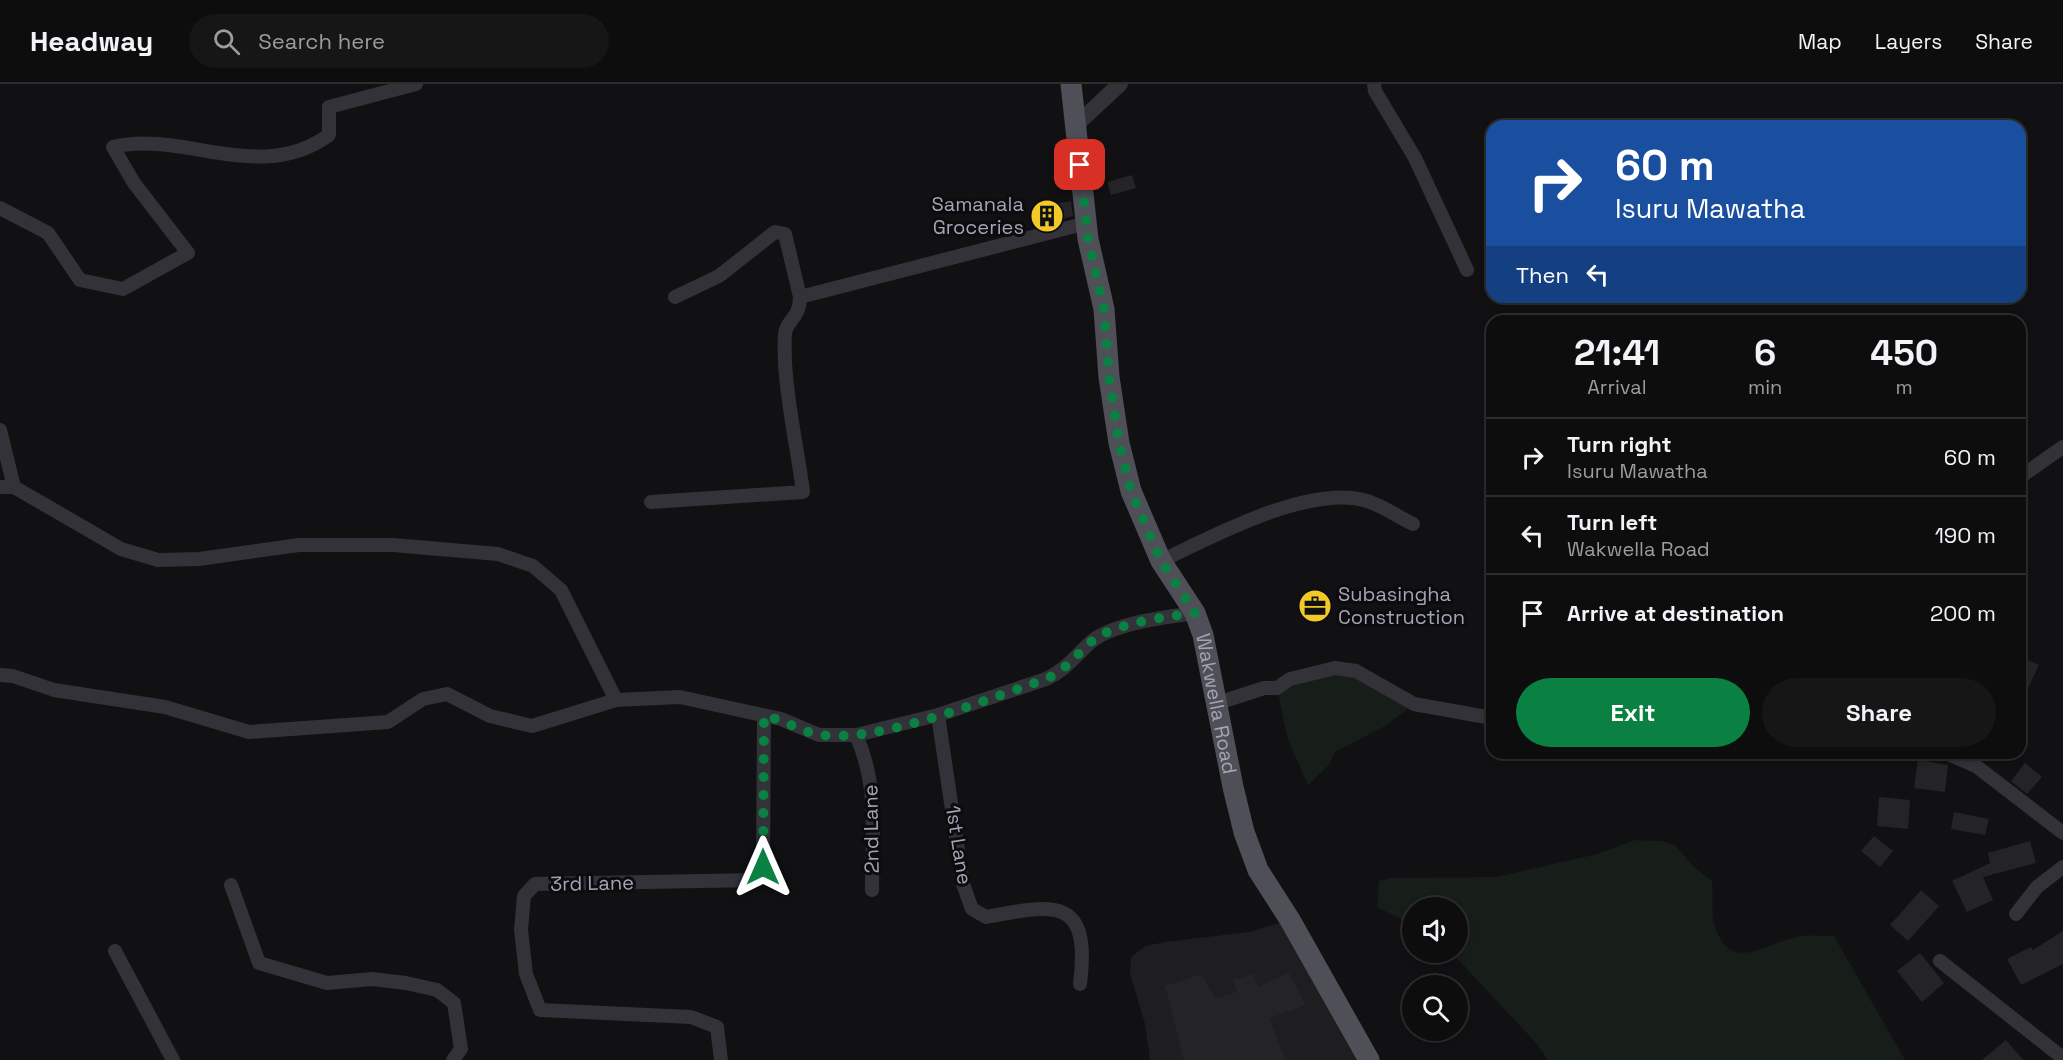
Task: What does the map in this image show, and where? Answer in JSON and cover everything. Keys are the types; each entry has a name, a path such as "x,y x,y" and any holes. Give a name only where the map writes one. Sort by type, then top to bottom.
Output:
{"main road":[{"name":"Wakwella Road","path":"1071,84 1088,239 1104,309 1109,377 1119,443 1131,491 1161,561 1195,613 1203,634 1244,832 1258,870 1290,920 1369,1060"}],"street":[{"path":"0,208 48,233 80,280 123,289 188,253 134,183 113,147 133,143 245,156 284,155 311,149 329,135 329,106 416,84"},
{"path":"1075,126 1120,84"},
{"path":"1374,84 1375,91 1415,158 1467,270"},
{"path":"800,297 1087,223"},
{"path":"651,502 803,492 785,360 785,331 800,310 800,297 785,234 775,232 719,276 675,297"},
{"path":"0,430 7,487 121,549 158,560 200,559 299,545 393,545 498,554 533,566 561,590 616,700"},
{"path":"2026,473 2063,447"},
{"path":"1161,561 1250,519 1304,503 1335,498 1366,500 1413,524"},
{"path":"0,675 13,676 54,690 165,707 249,732 388,722 423,699 447,694 490,716 532,726 616,700 680,697 781,719 819,735 856,735 938,715 1054,676 1062,672 1094,639 1141,621 1195,613"},
{"path":"1218,704 1264,688 1277,688 1290,679 1335,669 1356,671 1414,704 1486,717"},
{"name":"1st Lane","path":"938,715 963,884 972,909 986,917 1033,908 1059,909 1075,921 1084,952 1080,984"},
{"name":"3rd Lane","path":"721,1060 717,1027 691,1017 540,1010 526,974 521,930 524,896 535,884 757,879 763,867 764,716"},
{"name":"2nd Lane","path":"856,735 867,759 872,784 872,890"},
{"path":"1960,759 1976,766 2063,833"},
{"path":"2016,914 2037,887 2063,867"},
{"path":"231,885 259,963 327,983 372,979 406,983 437,990 454,1003 461,1049 453,1060"},
{"path":"115,951 173,1060"},
{"path":"1940,961 2063,1058"}],"shaded area":[{"path":"1335,668 1414,704 1385,726 1335,752 1329,765 1308,785 1288,740 1277,688"},
{"path":"1635,840 1661,841 1675,845 1692,865 1712,881 1715,927 1722,942 1731,950 1741,953 1752,952 1801,936 1834,936 1905,1060 1548,1060 1537,1044 1461,963 1468,963 1468,897 1402,897 1402,920 1377,907 1379,881 1391,878 1497,877 1597,854"},
{"path":"1290,920 1369,1060 1150,1060 1145,1024 1130,974 1131,957 1146,946 1249,932"}],"building":[{"path":"1132,175 1136,188 1111,195 1107,182"},
{"path":"1071,201 1073,216 1041,225 1036,207"},
{"path":"2026,659 2039,665 2026,692"},
{"path":"1918,760 1948,765 1945,792 1914,788"},
{"path":"2025,763 2042,777 2027,794 2011,781"},
{"path":"1879,797 1910,800 1908,829 1877,826"},
{"path":"1954,812 1989,819 1985,835 1951,829"},
{"path":"1874,836 1893,851 1880,867 1861,851"},
{"path":"2030,841 2036,863 1983,877 1993,900 1967,912 1952,881 1990,863 1988,853"},
{"path":"1921,890 1939,906 1908,941 1890,925"},
{"path":"2063,931 2063,964 2021,985 2007,959 2031,947 2033,950"},
{"path":"1920,953 1944,983 1922,1002 1897,971"},
{"path":"1289,973 1306,1005 1270,1018 1285,1060 1184,1060 1165,986 1202,974 1215,998 1237,992 1233,980 1253,974 1259,986"},
{"path":"2006,1040 2023,1060 1982,1060"}],"place":[{"name":"Samanala Groceries","path":"1047,216"},
{"name":"Subasingha Construction","path":"1315,606"}],"route":[{"path":"763,867 764,716 781,719 819,735 856,735 877,730 938,715 1046,679 1062,672 1094,639 1141,621 1195,613 1161,561 1131,491 1119,443 1109,377 1109,351 1104,309 1088,239 1080,165"}]}
